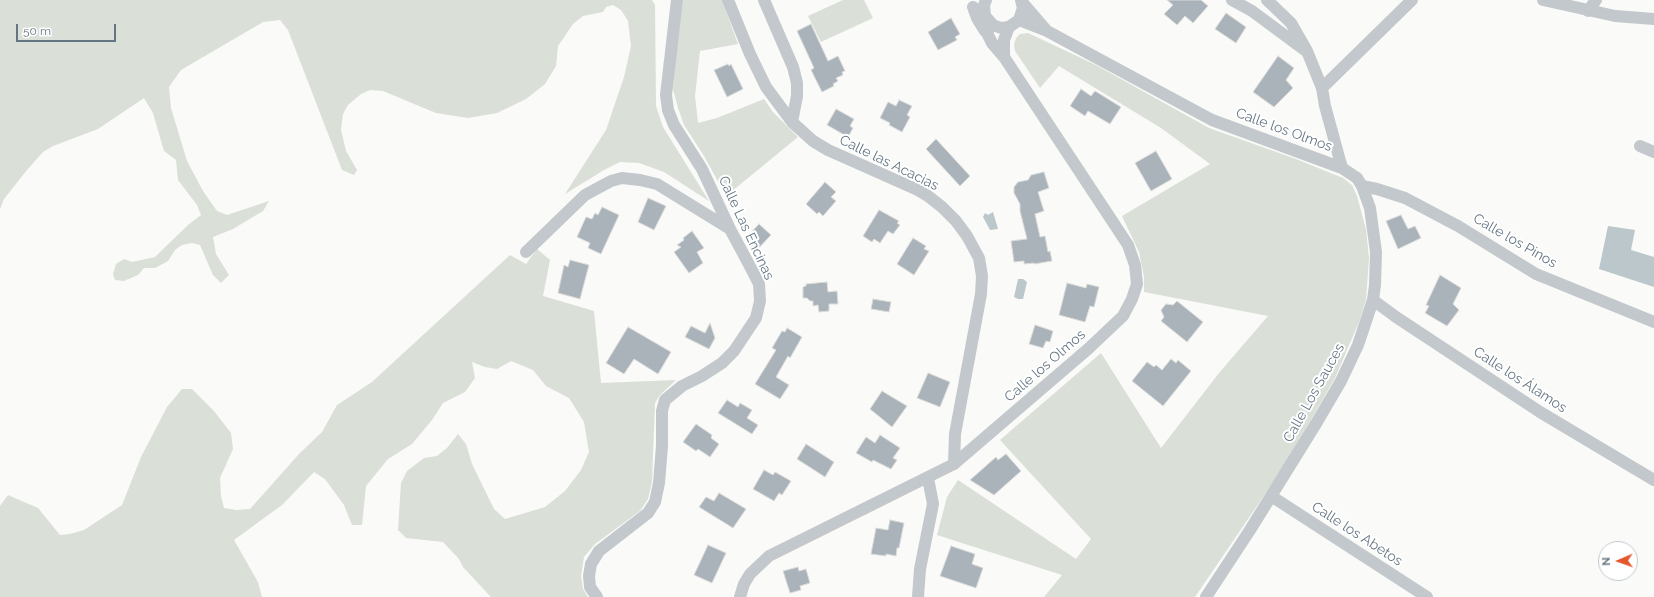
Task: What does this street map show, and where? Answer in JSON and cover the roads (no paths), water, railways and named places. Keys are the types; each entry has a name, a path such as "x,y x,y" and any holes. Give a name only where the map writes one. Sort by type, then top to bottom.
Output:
{"street":[{"name":"Calle Las Encinas","path":"597,597 590,587 589,576 591,564 599,551 648,513 655,502 660,483 662,410 665,400 670,394 682,386 702,376 722,363 742,340 756,318 760,301 759,284 730,229 702,169 674,125 668,110 666,95 677,0"},
{"name":"Calle las Acacias","path":"728,0 750,54 766,87 792,122 813,141 828,150 918,190 928,196 956,221 967,236 979,258 982,276 981,294 955,434 954,464"},
{"path":"764,0 793,67 797,83 792,122"},
{"path":"1232,0 1252,11 1307,51"},
{"path":"1267,0 1291,23 1307,51 1322,88 1325,106 1342,168"},
{"path":"1322,88 1412,0"},
{"path":"1543,0 1588,11 1638,19 1654,19"},
{"path":"1588,11 1596,0"},
{"path":"980,8 994,25 1001,28 1009,27 1019,20 1023,8 1022,1"},
{"name":"Calle los Olmos","path":"1022,1 1047,31"},
{"path":"980,8 988,36"},
{"name":"Calle los Olmos","path":"740,597 744,584 750,574 769,556 954,464 1057,377 1123,316 1132,299 1136,284 1135,265 1128,245 1004,57 988,36 977,18 980,8"},
{"name":"Calle los Olmos","path":"1019,20 1047,31 1212,120 1342,168"},
{"path":"1004,57 1005,35 1009,27"},
{"path":"1640,146 1654,152"},
{"name":"Calle Los Sauces","path":"1206,597 1271,496 1341,381 1358,345 1373,300 1376,264 1374,230 1370,208 1362,186 1357,178 1342,168"},
{"path":"526,252 585,195 610,181 622,178 657,184 730,229"},
{"name":"Calle los Pinos","path":"1362,186 1378,189 1405,198 1458,226 1536,274 1654,322"},
{"name":"Calle los Álamos","path":"1373,300 1396,317 1540,412 1654,480"},
{"path":"918,597 920,569 933,504 928,478"},
{"name":"Calle los Abetos","path":"1271,496 1427,597"}]}
